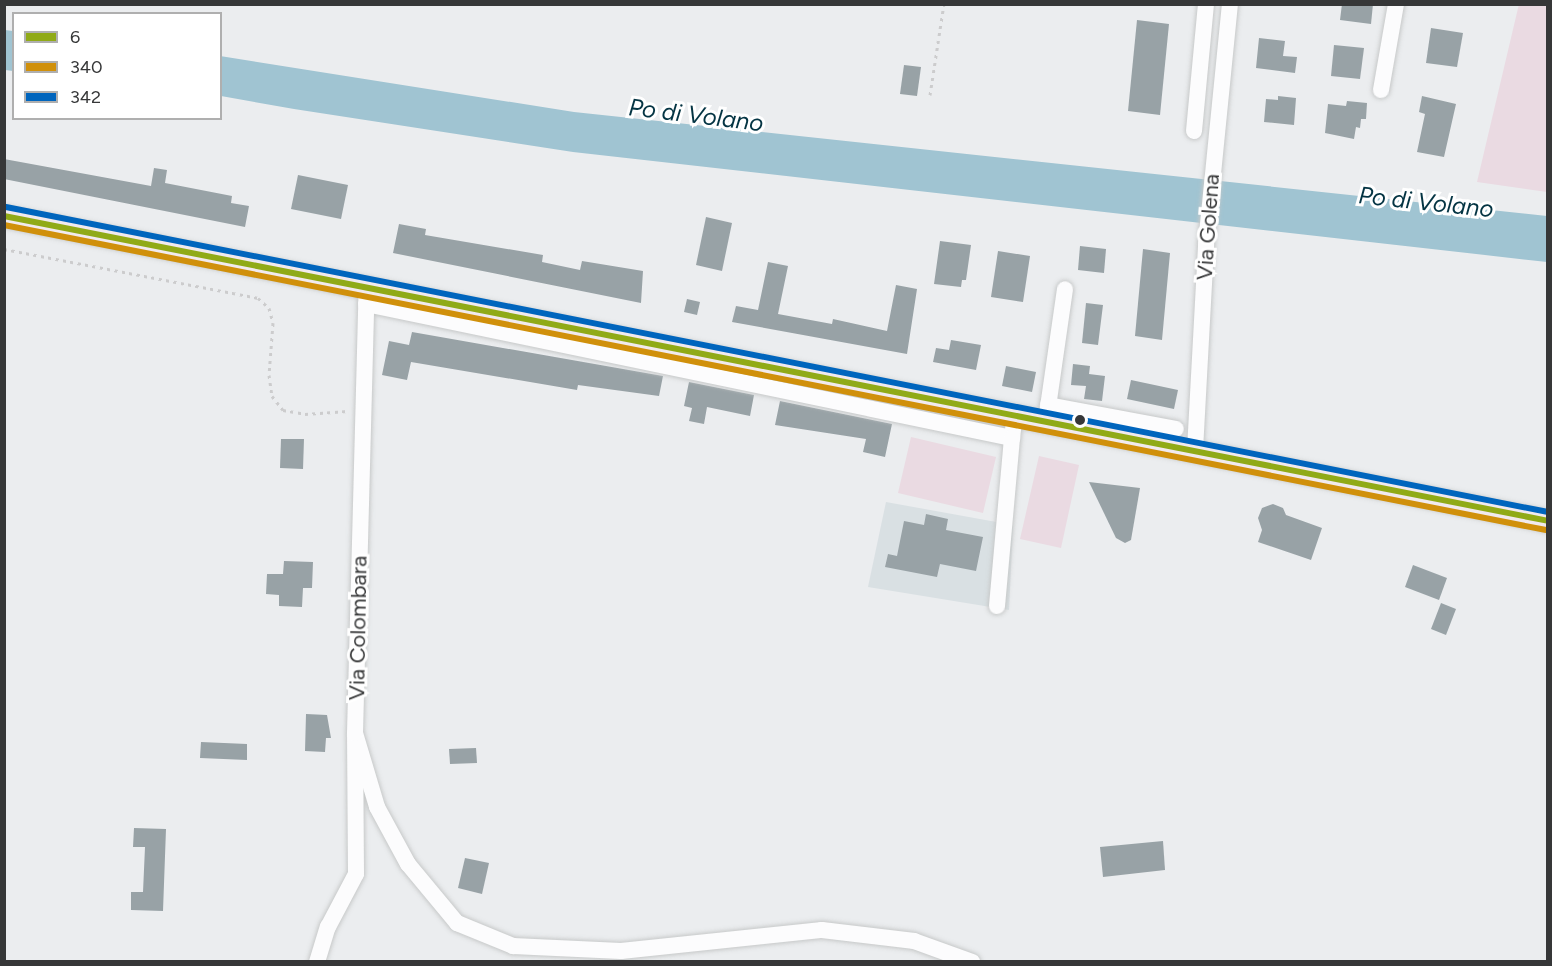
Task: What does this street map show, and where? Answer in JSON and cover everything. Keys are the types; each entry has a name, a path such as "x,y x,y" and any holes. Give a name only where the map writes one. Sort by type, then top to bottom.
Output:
{"main road":[{"path":"4,216 366,295 594,341 735,359 1015,415 1047,413 1195,450 1548,521"}],"street":[{"path":"1217,120 1195,124 1206,4 1229,6"},
{"path":"1381,90 1396,4"},
{"name":"Via Golena","path":"1195,450 1206,243 1229,6"},
{"path":"1203,40 1226,42"},
{"path":"1200,63 1223,65"},
{"path":"1197,95 1220,98"},
{"path":"1065,289 1047,413 1176,429"},
{"name":"Via Colombara","path":"317,962 328,927 356,874 355,733 366,295"},
{"path":"594,341 730,380 1012,438"},
{"path":"730,380 735,359"},
{"path":"899,415 904,393"},
{"path":"997,606 1002,523 1015,415"},
{"path":"355,733 377,807 408,864 457,923 513,946 621,951 822,930 914,941 972,962"}],"path":[{"path":"930,95 944,4"},
{"path":"4,249 258,298 269,308 273,323 269,375 272,396 283,410 338,414 363,402"}],"shaded area":[{"path":"1519,4 1547,5 1547,192 1477,182"},
{"path":"911,437 996,457 983,513 898,493"},
{"path":"1039,456 1079,465 1061,548 1020,539"},
{"path":"886,502 1013,525 1009,610 868,587"}],"water":[{"path":"5,30 12,31 12,71 5,70"},
{"path":"222,56 574,112 1547,216 1547,262 573,152 222,96"}],"building":[{"path":"1342,4 1373,4 1371,24 1340,20"},
{"path":"1137,20 1169,24 1160,115 1128,111"},
{"path":"1431,28 1463,33 1457,67 1426,63"},
{"path":"1259,38 1285,41 1283,56 1297,57 1295,73 1256,68"},
{"path":"1334,45 1364,48 1360,79 1331,76"},
{"path":"904,65 921,67 917,96 900,94"},
{"path":"1278,96 1296,98 1294,125 1264,122 1266,99 1278,100"},
{"path":"1422,96 1456,104 1444,157 1417,152 1425,114 1419,112"},
{"path":"1347,101 1367,103 1366,119 1361,119 1360,128 1356,127 1354,139 1325,133 1328,104 1346,106"},
{"path":"4,159 151,186 154,168 167,170 165,183 232,196 231,203 249,206 245,227 4,179"},
{"path":"298,175 348,185 341,219 291,209"},
{"path":"706,217 732,223 722,271 696,265"},
{"path":"399,224 426,229 425,235 543,255 542,262 580,270 582,261 643,271 641,303 393,253"},
{"path":"940,241 971,245 966,280 962,280 961,287 934,284"},
{"path":"1080,246 1106,249 1104,273 1078,270"},
{"path":"1143,249 1170,253 1162,340 1135,336"},
{"path":"998,251 1030,256 1023,302 991,297"},
{"path":"768,262 788,266 778,314 832,324 833,319 887,331 896,285 917,289 907,354 732,322 736,306 758,310"},
{"path":"687,299 700,302 697,315 684,312"},
{"path":"1086,303 1103,305 1098,345 1082,343"},
{"path":"412,332 663,376 659,396 578,385 577,390 411,362 407,380 382,375 389,341 409,345"},
{"path":"951,340 981,345 976,370 933,362 936,348 949,350"},
{"path":"1073,364 1090,366 1089,374 1105,376 1102,401 1084,399 1086,386 1071,385"},
{"path":"1006,366 1036,372 1032,392 1002,386"},
{"path":"1131,380 1178,390 1174,409 1127,399"},
{"path":"689,382 754,395 750,416 707,407 704,424 689,421 692,408 684,406"},
{"path":"780,401 892,424 885,457 863,452 866,439 775,425"},
{"path":"281,439 304,439 303,469 280,468"},
{"path":"1089,482 1140,488 1131,540 1125,543 1116,538"},
{"path":"1273,504 1283,508 1286,515 1322,528 1311,560 1258,542 1262,530 1258,518 1262,508"},
{"path":"926,514 948,519 946,530 983,537 976,571 940,564 937,577 885,567 888,554 897,556 904,521 924,525"},
{"path":"284,561 313,562 312,588 303,588 302,607 279,606 279,595 266,594 267,574 283,574"},
{"path":"1413,565 1447,578 1439,600 1405,587"},
{"path":"1441,603 1456,609 1446,635 1431,629"},
{"path":"306,714 327,715 331,738 326,738 325,752 305,751"},
{"path":"201,742 247,744 247,760 200,758"},
{"path":"476,748 477,763 450,764 449,749"},
{"path":"134,828 166,829 163,911 131,910 131,892 143,892 145,847 133,847"},
{"path":"1163,841 1165,870 1103,877 1100,847"},
{"path":"465,858 489,863 482,894 458,888"}],"transit line":[{"name":"342","path":"6,207 1548,512"},
{"name":"6","path":"4,216 1548,521"},
{"name":"340","path":"4,225 1546,530"}],"water label":[{"name":"Po di Volano","path":"696,115"},
{"name":"Po di Volano","path":"1426,202"}]}
